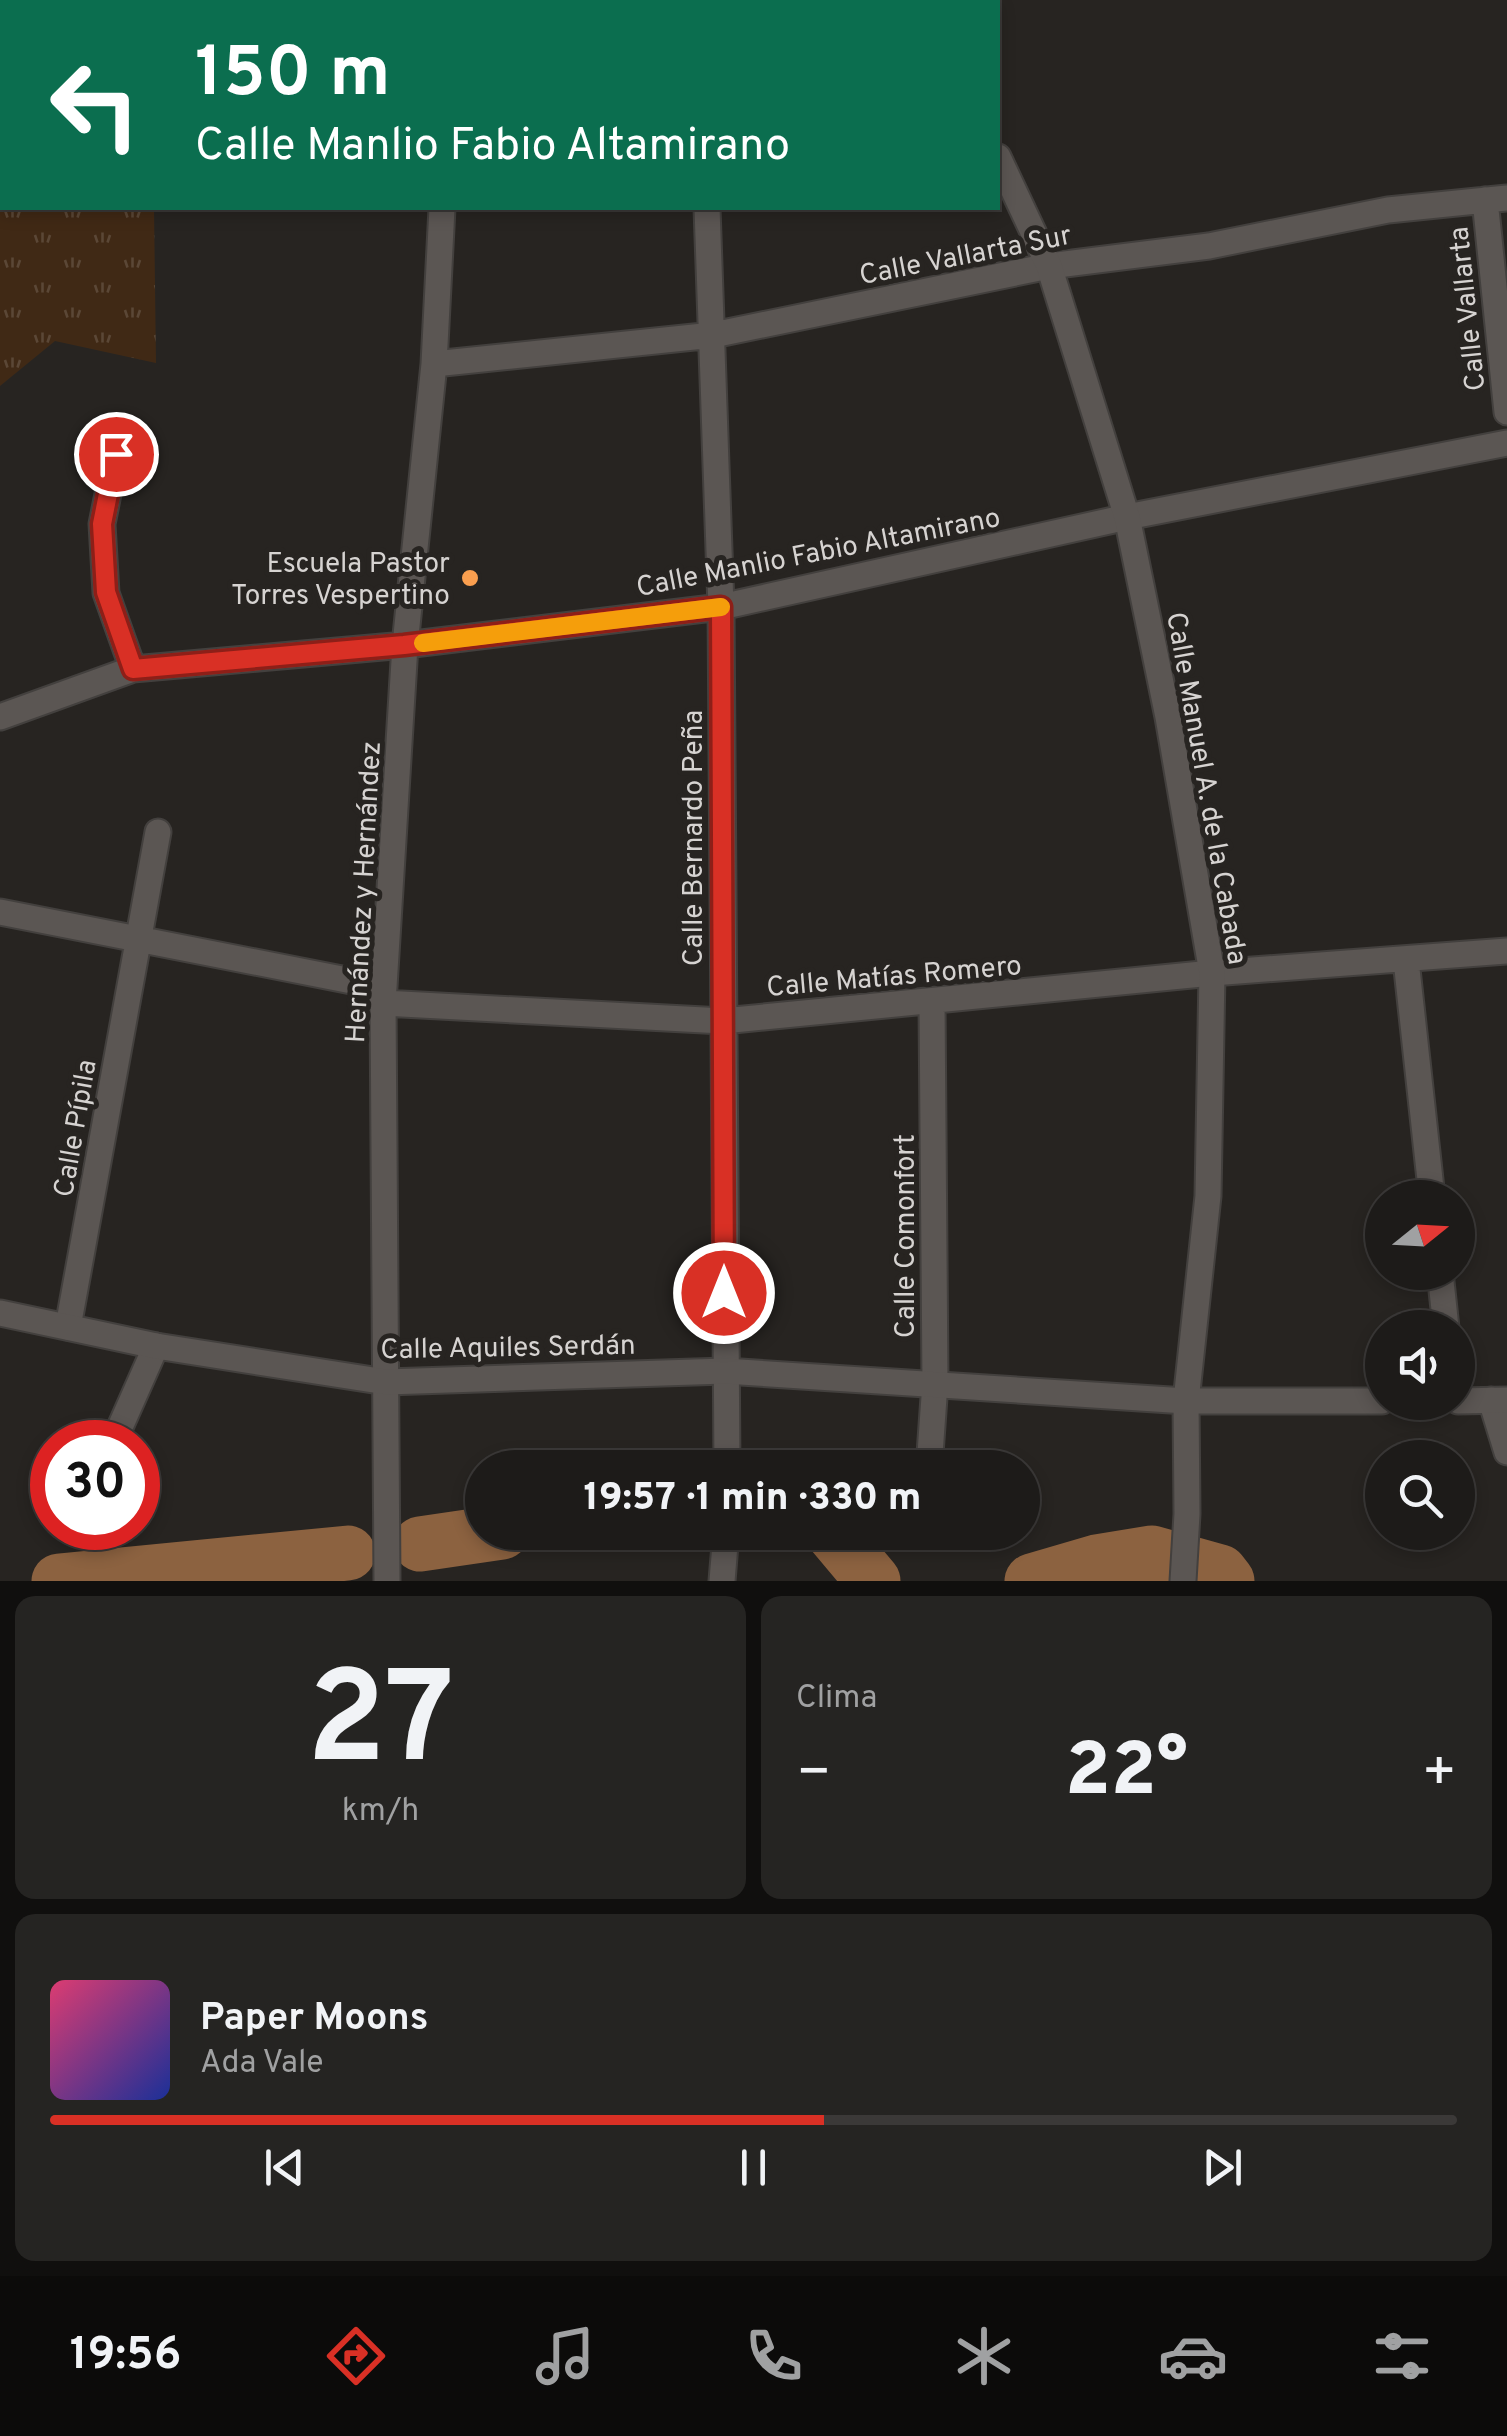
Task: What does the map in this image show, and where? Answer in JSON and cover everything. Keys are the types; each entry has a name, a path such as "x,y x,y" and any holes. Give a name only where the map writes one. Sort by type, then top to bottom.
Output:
{"street":[{"name":"Calle Manuel A. de la Cabada","path":"1000,160 1049,266 1127,517 1168,717 1212,974 1208,1196 1186,1400 1187,1514 1182,1581"},
{"name":"Calle Vallarta Sur","path":"434,364 713,335 1049,266 1209,246 1388,210 1496,199"},
{"name":"Calle Vallarta","path":"1496,199 1507,412"},
{"name":"Hernández y Hernández","path":"387,1581 383,1003 404,645 434,364 442,210"},
{"name":"Calle Bernardo Peña","path":"707,210 721,607 727,1450"},
{"name":"Calle Manlio Fabio Altamirano","path":"0,717 133,669 404,645 721,607 1127,517 1507,443"},
{"path":"116,454 102,524 106,592 133,669"},
{"name":"Calle Pípila","path":"68,1327 158,832"},
{"name":"Calle Matías Romero","path":"0,912 362,984 383,1003 724,1021 1212,974 1507,951"},
{"path":"1406,960 1430,1180"},
{"name":"Calle Comonfort","path":"931,1450 935,1383 932,1003"},
{"name":"Calle Aquiles Serdán","path":"0,1312 156,1346 386,1382 725,1371 1186,1400 1365,1401"},
{"path":"123,1420 156,1346"},
{"path":"1499,1400 1507,1452"},
{"path":"722,1581 725,1550"}],"green space":[{"path":"0,210 154,210 156,363 55,341 0,386"}],"waterway":[{"path":"420,1544 465,1537"},
{"path":"847,1550 873,1581"},
{"path":"59,1581 348,1553"},
{"path":"1032,1581 1097,1562 1152,1553 1220,1572 1227,1581"}],"slow traffic":[{"path":"423,643 721,607"}],"place":[{"name":"Escuela Pastor Torres Vespertino","path":"470,578"}],"route":[{"path":"116,454 102,524 106,592 133,669 404,645 721,607 724,1293"}]}
